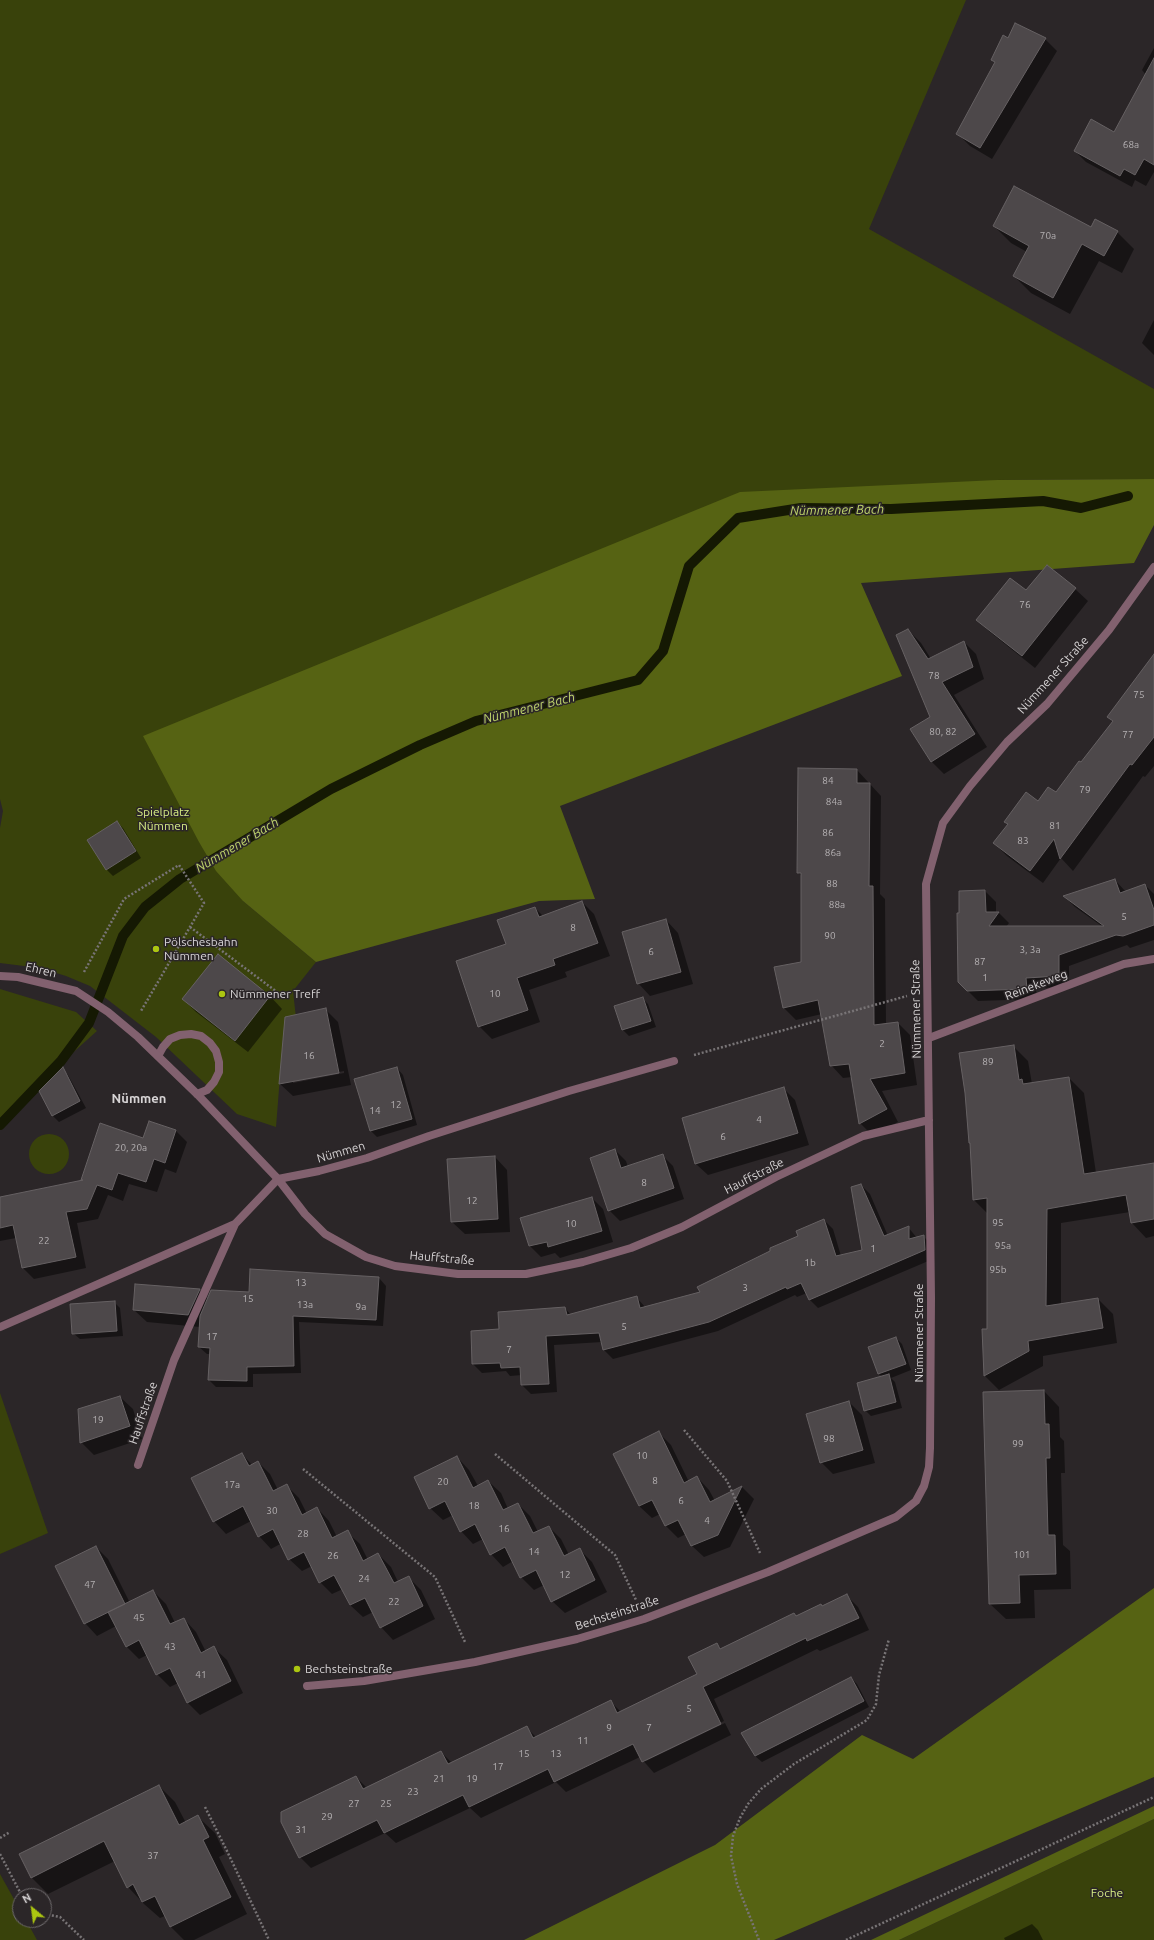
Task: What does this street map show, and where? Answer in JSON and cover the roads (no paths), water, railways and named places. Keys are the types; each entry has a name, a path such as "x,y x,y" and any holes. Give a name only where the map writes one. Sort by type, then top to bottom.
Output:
{"street":[{"name":"Nümmener Straße","path":"896,1518 916,1501 924,1486 930,1467 931,1298 926,884 943,823 970,786 1002,747 1046,704 1109,630 1154,566"},
{"name":"Reinekeweg","path":"928,1038 1124,964 1154,959"},
{"name":"Ehren","path":"0,976 18,977 80,993 108,1012 158,1056"},
{"path":"197,1094 206,1090 214,1082 219,1072 219,1062 216,1051 210,1043 201,1036 191,1034 180,1035 170,1039 158,1056 197,1094 278,1179"},
{"name":"Nümmen","path":"278,1179 319,1171 367,1158 428,1136 562,1093 674,1061"},
{"name":"Hauffstraße","path":"138,1465 174,1360 235,1224 278,1179 305,1214 325,1234 366,1257 395,1266 458,1274 526,1274 583,1262 631,1248 682,1227 776,1177 863,1136 929,1120"},
{"path":"0,1327 235,1224"},
{"name":"Bechsteinstraße","path":"307,1686 364,1681 474,1662 577,1639 644,1618 768,1572 896,1518"}],"waterway":[{"name":"Nümmener Bach","path":"0,1125 61,1061 89,1023 123,936 145,907 180,879 331,789 420,745 476,721 638,680 663,651 689,566 738,518 801,508 891,509 1043,501 1081,508 1128,496"}],"place":[{"name":"Pölschesbahn Nümmen","path":"156,949"},
{"name":"Nümmener Treff","path":"222,994"},
{"name":"Bechsteinstraße","path":"297,1669"}],"district":[{"name":"Nümmen","path":"139,1099"}],"park label":[{"name":"Spielplatz Nümmen","path":"163,819"},
{"name":"Foche","path":"1107,1893"}]}
